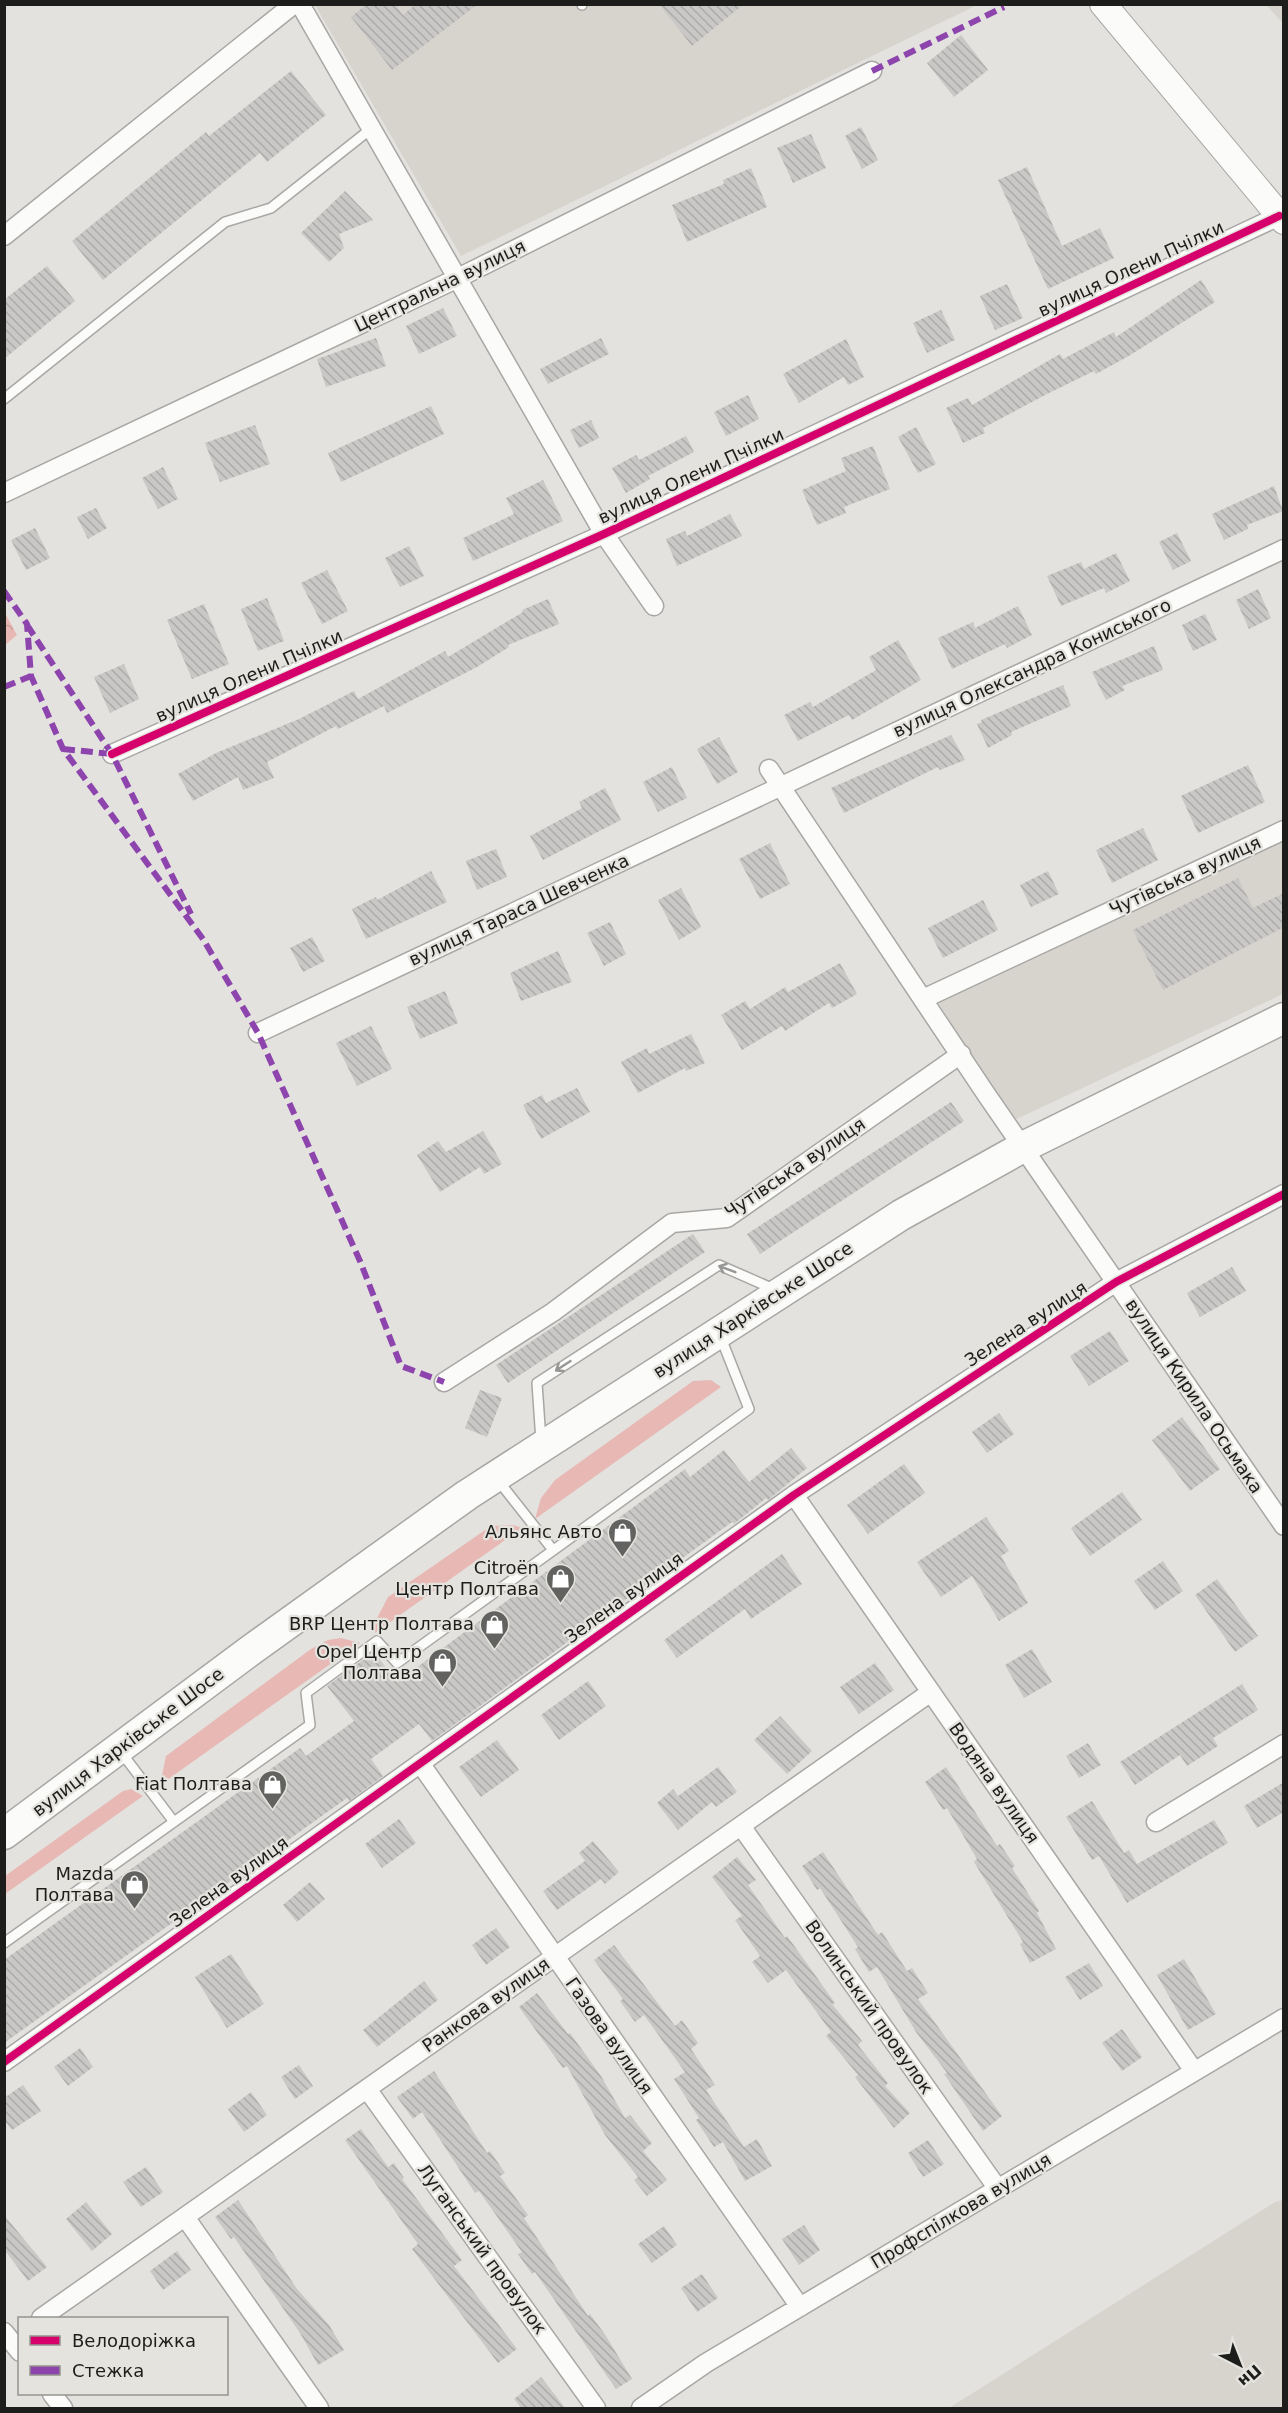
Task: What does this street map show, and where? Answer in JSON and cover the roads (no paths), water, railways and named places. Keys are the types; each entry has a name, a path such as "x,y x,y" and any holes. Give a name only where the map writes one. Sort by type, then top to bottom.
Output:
{"highway":[{"name":"вулиця Харківське Шосе","path":"4,1834 251,1650 496,1477 901,1215 1023,1147 1284,1018"},
{"name":"вулиця Харківське Шосе","path":"4,1814 251,1650"}],"main road":[{"path":"1103,4 1281,219"}],"street":[{"path":"4,236 294,4"},
{"path":"300,4 603,534 654,606"},
{"name":"Центральна вулиця","path":"4,493 458,278 872,71"},
{"name":"вулиця Олени Пчілки","path":"112,754 603,534 1281,219"},
{"name":"вулиця Олександра Кониського","path":"781,786 1284,549"},
{"name":"вулиця Кирила Осьмака","path":"769,769 1023,1147 1284,1526"},
{"name":"вулиця Тараса Шевченка","path":"258,1033 781,786"},
{"name":"Чутівська вулиця","path":"923,999 1284,830"},
{"name":"Чутівська вулиця","path":"444,1382 553,1312 672,1223 727,1218 961,1054"},
{"name":"Зелена вулиця","path":"4,2061 794,1495 1116,1282 1284,1194"},
{"name":"Водяна вулиця","path":"794,1495 1194,2071"},
{"name":"Ранкова вулиця","path":"44,2317 931,1692"},
{"path":"1156,1821 1284,1744"},
{"name":"Газова вулиця","path":"420,1763 800,2307"},
{"name":"Волинський провулок","path":"741,1826 998,2189"},
{"name":"Профспілкова вулиця","path":"641,2409 706,2363 1284,2018"},
{"name":"Луганський провулок","path":"367,2089 596,2409"},
{"path":"185,2217 319,2409"},
{"path":"53,2395 63,2409"}],"lane":[{"path":"4,399 225,222 271,208 372,127"},
{"path":"541,1448 537,1383 709,1271 719,1265 781,1292"},
{"path":"4,1943 310,1725 306,1693 377,1641 397,1663 749,1409 719,1333"},
{"path":"496,1477 553,1550"},
{"path":"118,1749 174,1822"}],"place":[{"name":"Альянс Авто","path":"623,1558"},
{"name":"Citroën Центр Полтава","path":"560,1604"},
{"name":"BRP Центр Полтава","path":"495,1650"},
{"name":"Opel Центр Полтава","path":"443,1688"},
{"name":"Fiat Полтава","path":"273,1810"},
{"name":"Mazda Полтава","path":"135,1910"}]}
